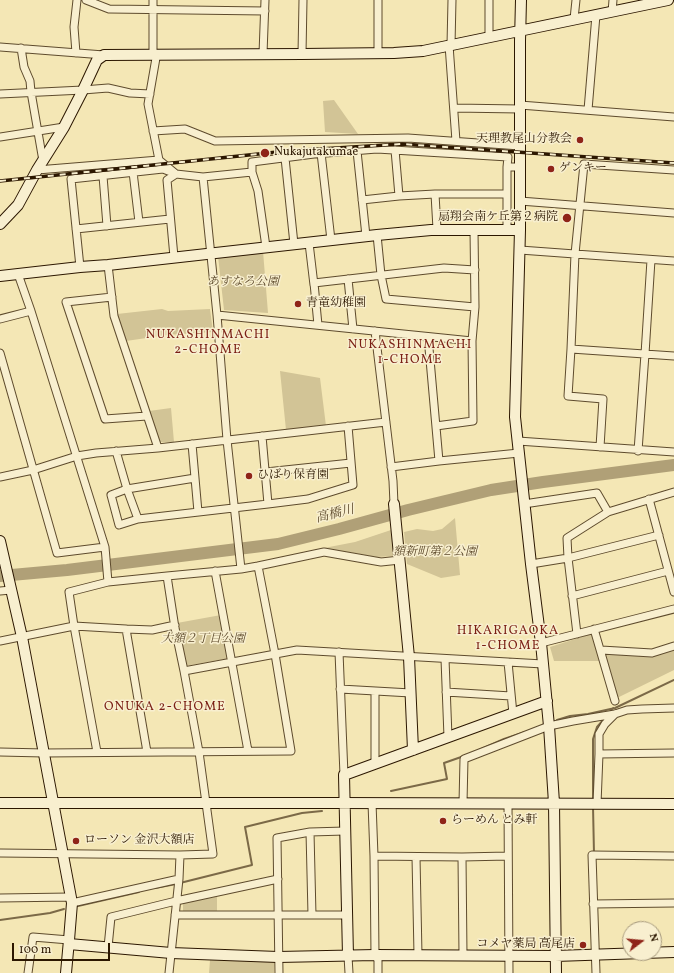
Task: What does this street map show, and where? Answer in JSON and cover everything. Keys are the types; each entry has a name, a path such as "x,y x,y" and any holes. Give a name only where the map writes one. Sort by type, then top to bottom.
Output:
{"street":[{"path":"76,53 74,27 77,0"},
{"path":"86,0 109,9 265,10"},
{"path":"153,0 153,54 156,58 148,104 158,160"},
{"path":"263,54 265,0"},
{"path":"302,54 303,0"},
{"path":"378,0 378,53"},
{"path":"452,0 450,45 456,141"},
{"path":"489,0 489,37"},
{"path":"521,0 520,250 515,417 549,724 554,803 556,973"},
{"path":"574,19 576,0"},
{"path":"612,12 613,0"},
{"path":"0,47 104,55 302,54 423,51 612,12 655,1 668,0"},
{"path":"588,110 596,15"},
{"path":"22,48 24,67 30,81 30,92 37,130 40,166"},
{"path":"0,224 18,205 64,127 97,60 104,55"},
{"path":"0,94 108,88 130,93 150,94"},
{"path":"454,108 520,107 588,110 674,117"},
{"path":"0,136 64,127"},
{"path":"153,130 185,130 215,141 408,138 520,146"},
{"path":"266,248 258,191 252,172 252,162 321,153 377,149 508,157 507,230"},
{"path":"395,150 399,196"},
{"path":"356,151 366,236"},
{"path":"321,153 331,240"},
{"path":"285,158 294,244"},
{"path":"40,166 158,160 176,174"},
{"path":"600,448 604,399 568,396 575,254 584,164 674,170"},
{"path":"507,167 520,167"},
{"path":"80,267 71,179 163,169 176,174 203,177 252,172"},
{"path":"134,172 139,222"},
{"path":"174,257 167,180 176,174"},
{"path":"103,176 108,226"},
{"path":"203,177 217,315 227,440 241,567"},
{"path":"362,200 435,194 507,194"},
{"path":"435,194 438,230"},
{"path":"520,201 674,213"},
{"path":"76,229 170,219"},
{"path":"0,276 377,235 438,230 520,230"},
{"path":"436,426 473,421 472,341 475,307 474,230"},
{"path":"377,235 381,275 386,299 475,307"},
{"path":"309,243 318,325"},
{"path":"520,250 674,261"},
{"path":"638,450 651,260"},
{"path":"108,265 114,316 158,448"},
{"path":"314,285 314,283 444,268 475,270"},
{"path":"18,274 77,456 105,550 108,580"},
{"path":"348,279 353,329"},
{"path":"112,297 66,302 105,419 147,416"},
{"path":"0,319 31,311"},
{"path":"217,315 472,341"},
{"path":"375,331 391,467 409,657 413,750"},
{"path":"428,337 439,461"},
{"path":"571,349 674,356"},
{"path":"0,353 57,553 105,550"},
{"path":"0,477 33,470 77,456 96,453 158,448 386,422"},
{"path":"195,478 127,489 110,495 119,525 138,519 308,499 353,485 348,426"},
{"path":"262,436 268,504"},
{"path":"518,441 600,448 674,452"},
{"path":"192,444 198,512"},
{"path":"116,451 127,489 138,519"},
{"path":"391,467 519,453"},
{"path":"266,472 351,463"},
{"path":"577,634 566,538 608,512 674,492"},
{"path":"524,502 597,493 608,512"},
{"path":"649,499 674,592"},
{"path":"531,564 568,558 659,535"},
{"path":"0,541 18,614 71,900 66,973"},
{"path":"97,752 69,592 108,580 167,576 258,566 324,552 381,562 400,560"},
{"path":"0,752 291,751 275,654 258,566"},
{"path":"572,596 668,570"},
{"path":"215,571 248,751"},
{"path":"0,853 213,854 199,752 167,576"},
{"path":"0,591 11,589"},
{"path":"541,643 674,609"},
{"path":"0,641 74,626 152,630 175,625"},
{"path":"126,629 146,752"},
{"path":"594,629 615,701"},
{"path":"601,650 652,653 674,646"},
{"path":"184,671 297,650 543,664"},
{"path":"339,652 345,803 348,973"},
{"path":"445,659 448,737"},
{"path":"508,662 513,714"},
{"path":"340,689 411,693"},
{"path":"375,691 375,763"},
{"path":"446,692 511,696"},
{"path":"344,775 547,701"},
{"path":"463,803 464,759 549,724 615,714 627,710 674,708"},
{"path":"598,804 599,734 605,724 615,714"},
{"path":"599,754 674,753"},
{"path":"0,803 674,804"},
{"path":"372,803 375,955 378,960 378,973"},
{"path":"508,803 509,973"},
{"path":"279,973 277,838 310,832 345,831"},
{"path":"310,832 312,915"},
{"path":"169,973 180,855"},
{"path":"596,973 592,855 674,856"},
{"path":"374,856 508,856"},
{"path":"416,856 418,955"},
{"path":"462,857 463,955"},
{"path":"108,947 111,917 278,879"},
{"path":"0,898 71,900 178,882"},
{"path":"593,904 674,903"},
{"path":"175,915 347,915"},
{"path":"28,973 32,937 108,947 171,953 278,957 375,955 556,956 674,952"}],"green space":[{"path":"334,100 358,134 325,132 323,101"},
{"name":"あすなろ公園","path":"263,251 268,313 224,310 218,256"},
{"path":"162,309 168,311 210,309 213,332 167,335 126,341 117,314"},
{"path":"280,371 320,378 326,426 286,430"},
{"path":"171,408 174,442 159,442 149,411"},
{"name":"額新町第２公園","path":"455,518 460,575 441,578 407,564 404,532 417,529 433,531 442,529"},
{"path":"391,530 394,556 377,557 324,548 355,542"},
{"name":"大額２丁目公園","path":"221,615 230,658 185,666 177,623"},
{"path":"594,633 601,661 554,661 550,647"},
{"path":"674,650 674,670 617,698 605,654 654,655"},
{"path":"217,897 217,912 183,911 183,901"},
{"path":"210,960 274,962 274,973 209,973"}],"waterway":[{"name":"高橋川","path":"0,576 67,570 278,544 491,490 674,465"},
{"path":"557,720 570,716 615,708 674,680"},
{"path":"609,713 613,708"},
{"path":"593,800 593,739 597,727 605,718"},
{"path":"479,750 525,732"},
{"path":"391,791 447,779 444,763 464,756"},
{"path":"593,806 594,854"},
{"path":"180,883 252,865 245,827 302,813 322,811"},
{"path":"155,888 176,884"},
{"path":"78,906 139,892"},
{"path":"0,920 50,913 64,909"}],"railway":[{"path":"0,181 287,151 402,144 674,163"}],"place":[{"name":"天理教尾山分教会","path":"580,140"},
{"name":"Nukajutakumae","path":"265,153"},
{"name":"ゲンキー","path":"551,169"},
{"name":"扇翔会南ケ丘第２病院","path":"567,218"},
{"name":"青竜幼稚園","path":"298,304"},
{"name":"ひばり保育園","path":"249,476"},
{"name":"らーめん とみ軒","path":"443,821"},
{"name":"ローソン 金沢大額店","path":"76,841"},
{"name":"コメヤ薬局 高尾店","path":"583,945"}],"district":[{"name":"NUKASHINMACHI 2-CHOME","path":"208,344"},
{"name":"NUKASHINMACHI 1-CHOME","path":"410,354"},
{"name":"HIKARIGAOKA 1-CHOME","path":"508,640"},
{"name":"ONUKA 2-CHOME","path":"165,708"}]}
